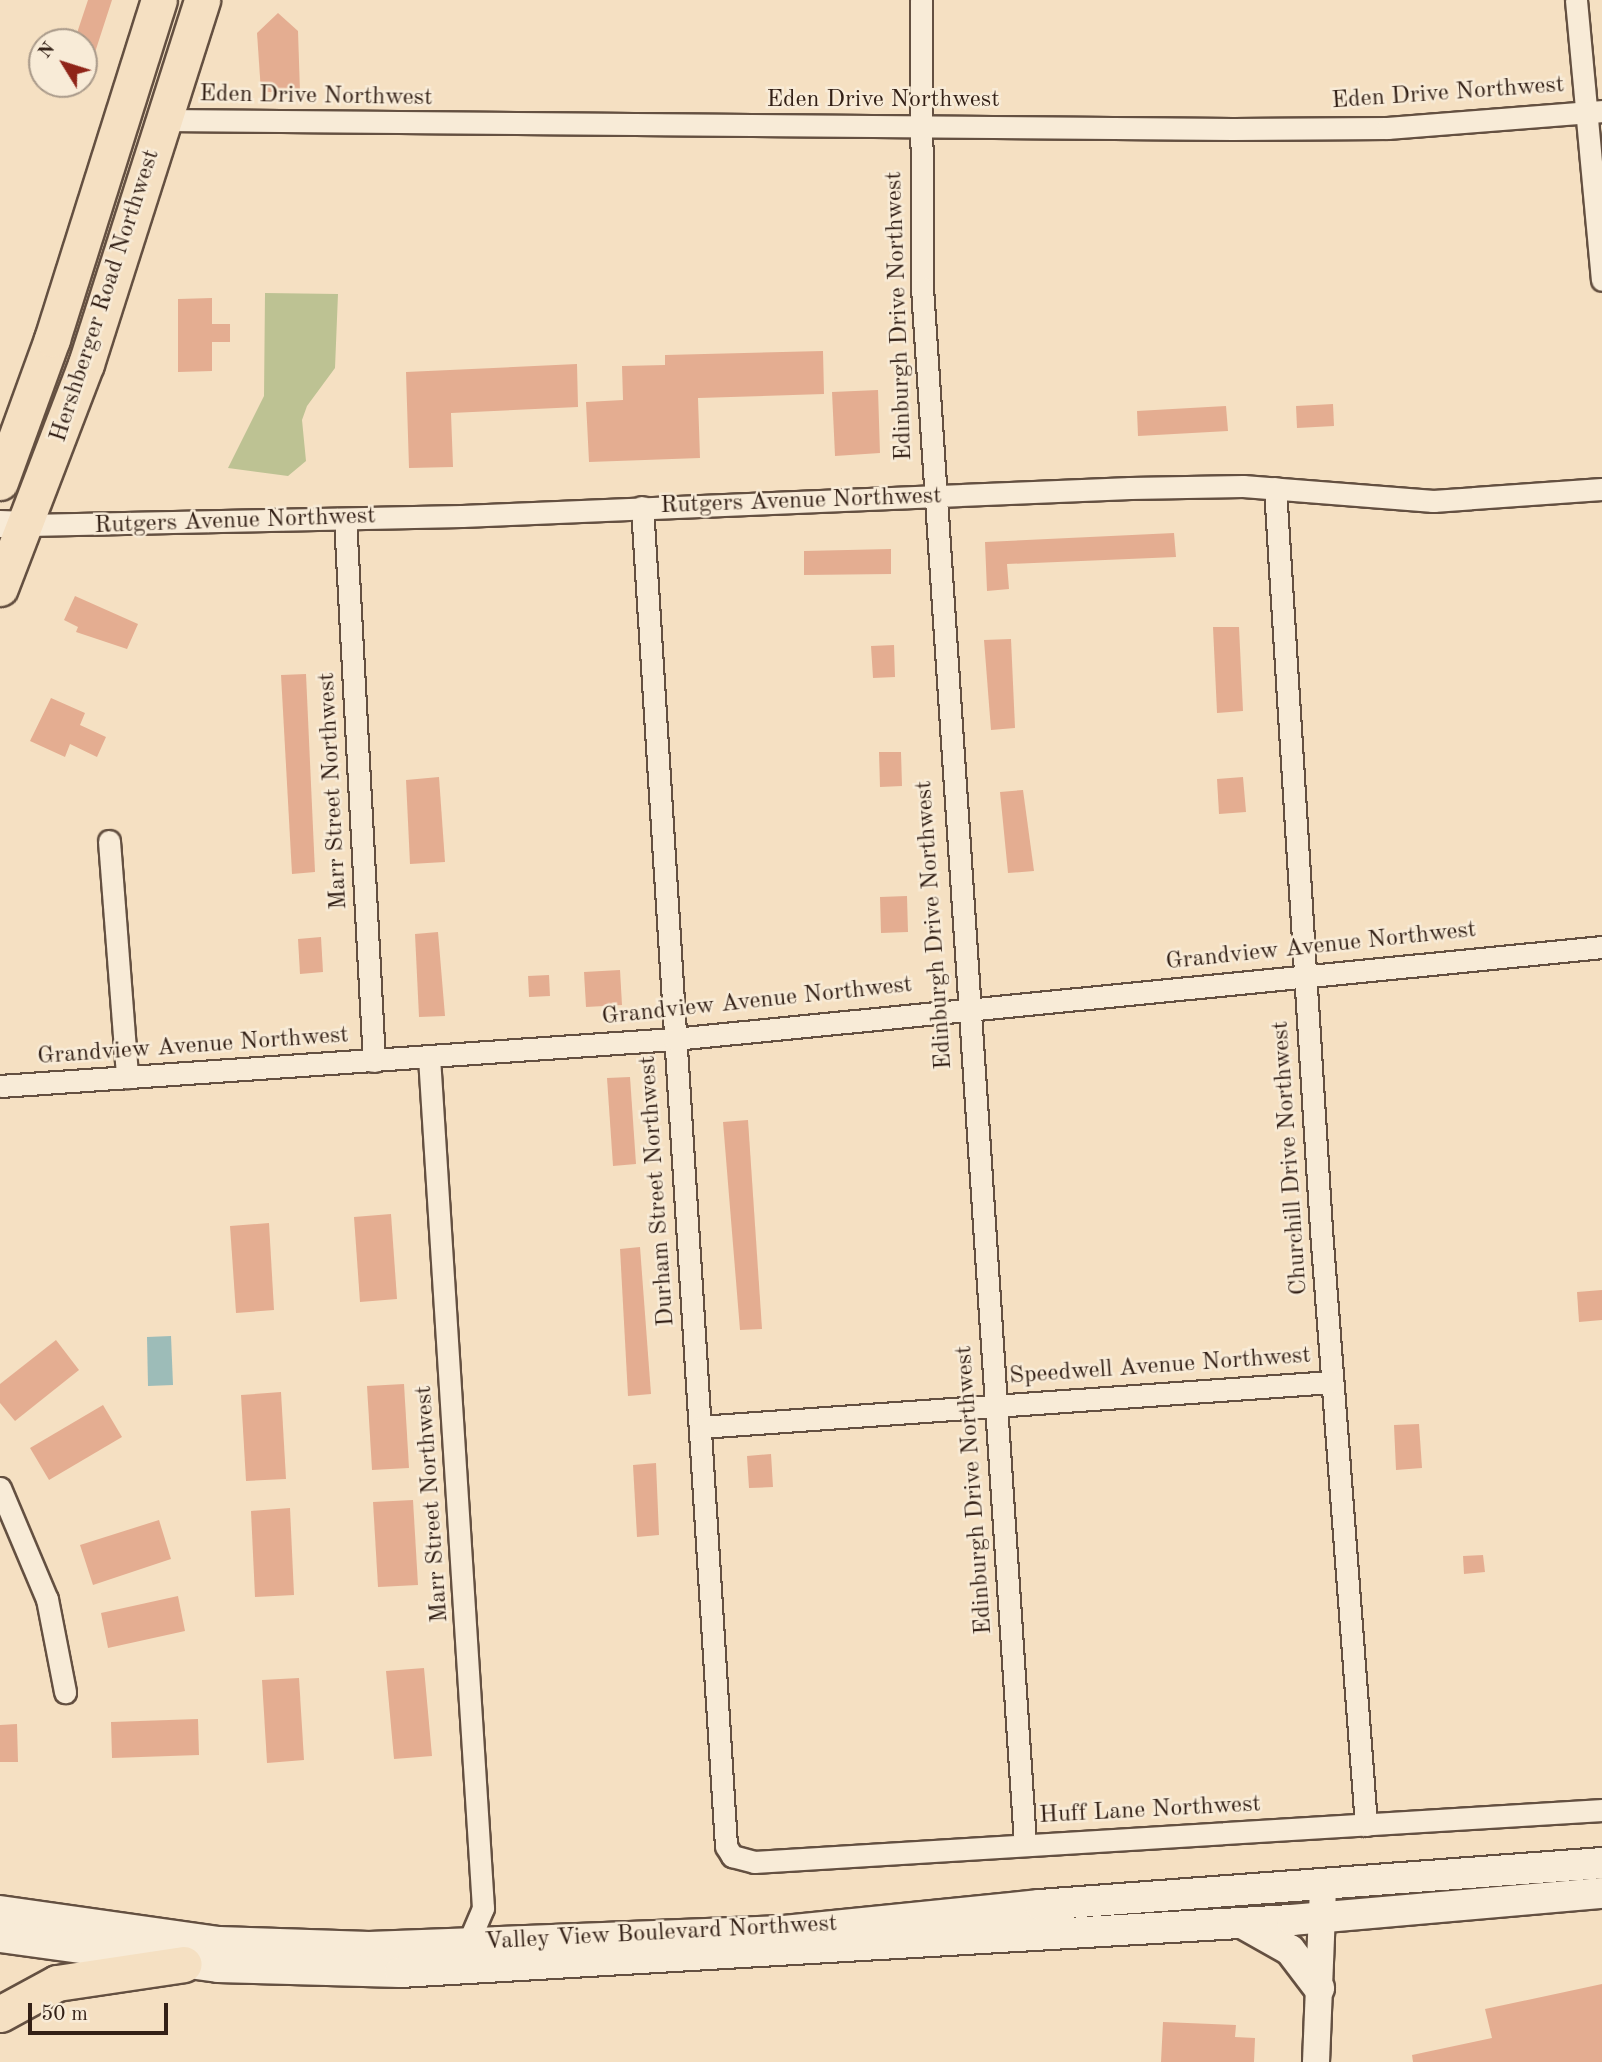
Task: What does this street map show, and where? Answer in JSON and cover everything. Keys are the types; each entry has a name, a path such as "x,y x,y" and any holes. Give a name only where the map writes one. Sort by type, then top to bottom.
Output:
{"main road":[{"name":"Hershberger Road Northwest","path":"0,482 52,339 159,0"},
{"name":"Hershberger Road Northwest","path":"0,588 14,524 86,364 202,0"},
{"name":"Valley View Boulevard Northwest","path":"0,1911 219,1942 468,1944 784,1931 1602,1863"},
{"name":"Valley View Boulevard Northwest","path":"0,1937 184,1964 320,1972 463,1970 1241,1923 1602,1893"},
{"path":"1241,1923 1290,1950 1319,1988"},
{"path":"0,2014 57,1983 184,1964"}],"street":[{"name":"Edinburgh Drive Northwest","path":"921,0 918,127 934,498 1025,1844"},
{"path":"1576,0 1595,111 1602,280"},
{"name":"Eden Drive Northwest","path":"163,120 1388,128 1595,111"},
{"name":"Rutgers Avenue Northwest","path":"14,524 345,519 1275,488 1433,501 1602,489"},
{"name":"Churchill Drive Northwest","path":"1275,488 1331,1382 1366,1825"},
{"name":"Durham Street Northwest","path":"642,507 725,1828"},
{"name":"Marr Street Northwest","path":"345,519 374,1061"},
{"path":"109,841 127,1077"},
{"name":"Grandview Avenue Northwest","path":"0,1086 674,1039 968,1006 1306,979 1602,947"},
{"name":"Marr Street Northwest","path":"429,1057 482,1908 468,1944"},
{"name":"Speedwell Avenue Northwest","path":"700,1427 995,1403 1331,1382"},
{"path":"0,1488 47,1599 65,1692"},
{"name":"Huff Lane Northwest","path":"725,1828 732,1856 754,1862 1602,1810"},
{"path":"1316,2062 1323,1885"}],"green space":[{"path":"265,293 338,294 335,368 307,406 302,420 306,461 288,476 228,468 264,396"}],"water":[{"path":"171,1336 173,1385 148,1386 147,1337"}],"building":[{"path":"88,0 112,0 98,43 98,28 79,28"},
{"path":"278,13 298,31 300,92 261,92 257,33"},
{"path":"212,298 212,324 230,324 230,342 212,342 212,371 178,372 178,299"},
{"path":"823,351 824,394 698,398 700,458 589,462 586,402 623,400 622,366 665,365 665,355"},
{"path":"577,364 578,407 451,413 453,467 409,468 406,372"},
{"path":"878,390 880,453 835,456 832,392"},
{"path":"1333,404 1334,426 1297,428 1296,406"},
{"path":"1226,406 1228,431 1138,436 1137,411"},
{"path":"1174,533 1176,557 1007,564 1009,589 987,591 985,542"},
{"path":"891,549 891,574 804,575 804,551"},
{"path":"75,596 138,624 127,649 76,632 78,627 64,620"},
{"path":"1213,627 1239,627 1243,711 1217,713"},
{"path":"1011,639 1015,728 991,730 984,640"},
{"path":"894,645 895,677 873,678 871,646"},
{"path":"306,674 315,872 292,874 281,675"},
{"path":"51,698 85,713 80,725 106,737 97,757 70,744 65,757 30,741"},
{"path":"879,752 901,752 902,786 880,787"},
{"path":"439,777 445,862 410,864 406,780"},
{"path":"1243,777 1246,812 1219,814 1217,779"},
{"path":"1023,790 1034,871 1008,873 1000,792"},
{"path":"907,896 908,932 881,933 880,897"},
{"path":"438,932 445,1016 419,1017 415,934"},
{"path":"321,937 323,972 300,974 298,939"},
{"path":"620,970 622,1005 586,1007 584,972"},
{"path":"549,975 550,996 529,997 528,976"},
{"path":"630,1077 636,1164 613,1166 607,1078"},
{"path":"748,1120 762,1329 740,1330 723,1122"},
{"path":"391,1214 397,1299 360,1302 354,1217"},
{"path":"269,1223 274,1310 236,1313 230,1226"},
{"path":"640,1247 651,1394 628,1396 620,1249"},
{"path":"1602,1290 1602,1320 1579,1322 1577,1292"},
{"path":"56,1340 79,1370 15,1421 0,1403 0,1384"},
{"path":"404,1384 409,1468 372,1470 367,1386"},
{"path":"281,1392 286,1479 246,1481 241,1395"},
{"path":"103,1405 122,1437 49,1480 30,1448"},
{"path":"1419,1424 1422,1468 1396,1470 1394,1425"},
{"path":"771,1454 773,1487 749,1488 747,1456"},
{"path":"656,1463 659,1535 637,1537 633,1465"},
{"path":"413,1500 418,1585 378,1587 373,1502"},
{"path":"290,1508 294,1595 255,1597 251,1511"},
{"path":"159,1520 171,1559 93,1585 80,1545"},
{"path":"1483,1555 1485,1572 1464,1574 1463,1556"},
{"path":"178,1596 185,1631 108,1648 101,1613"},
{"path":"424,1668 432,1756 394,1759 386,1671"},
{"path":"299,1678 304,1760 267,1763 262,1680"},
{"path":"198,1719 199,1755 112,1758 111,1722"},
{"path":"17,1724 18,1762 0,1762 0,1725"},
{"path":"1602,1984 1602,2062 1413,2062 1412,2055 1492,2038 1485,2009"},
{"path":"1163,2022 1236,2025 1235,2037 1255,2038 1254,2062 1161,2062"}]}
